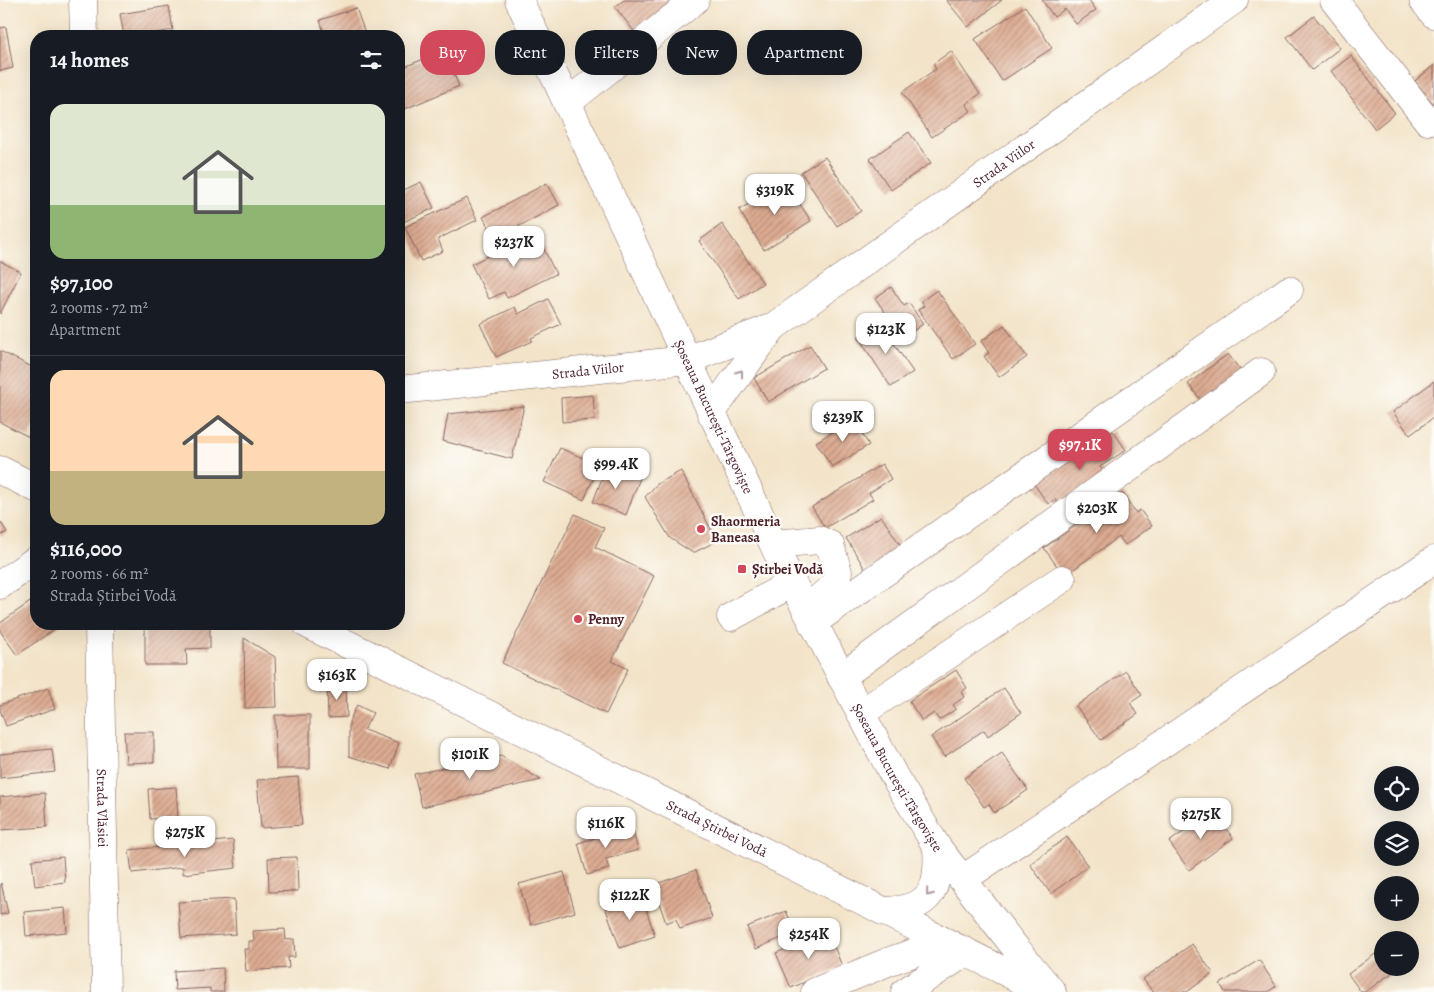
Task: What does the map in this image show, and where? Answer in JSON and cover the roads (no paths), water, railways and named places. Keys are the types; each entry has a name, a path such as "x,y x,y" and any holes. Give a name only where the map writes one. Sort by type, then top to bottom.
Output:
{"main road":[{"path":"83,0 84,30"},
{"name":"Șoseaua București-Târgoviște","path":"519,0 792,583 894,776 937,847 1052,992"},
{"path":"567,102 695,0"},
{"name":"Strada Viilor","path":"405,389 687,360 773,327 1234,0"},
{"path":"1334,0 1428,121"},
{"path":"1423,0 1434,14"},
{"path":"809,616 1289,290"},
{"name":"Strada Viilor","path":"711,412 773,327"},
{"path":"841,677 1261,372"},
{"path":"0,470 30,485"},
{"path":"774,544 819,540 830,546 838,572 836,584 809,616"},
{"path":"963,880 1434,560"},
{"path":"0,585 30,564"},
{"path":"861,713 1062,579"},
{"path":"731,616 792,583"},
{"name":"Strada Vlăsiei","path":"99,630 106,992"},
{"name":"Strada Știrbei Vodă","path":"319,630 1046,992"},
{"path":"883,911 915,906 930,895 937,880 937,847"},
{"path":"815,992 890,961 955,947"},
{"path":"905,992 955,947"}],"place":[{"name":"Shaormeria Baneasa","path":"701,529"},
{"name":"Știrbei Vodă","path":"742,569"},
{"name":"Penny","path":"578,619"}]}
